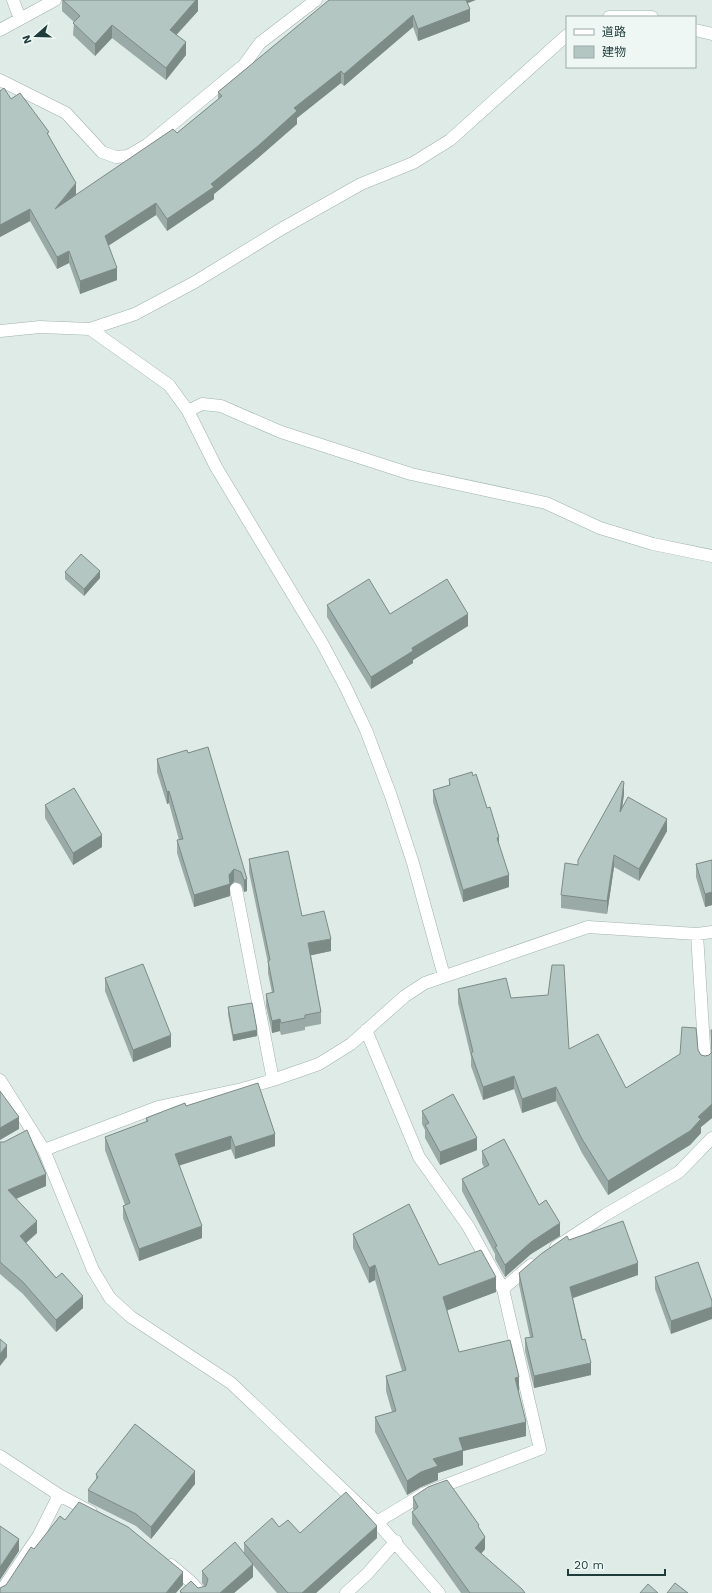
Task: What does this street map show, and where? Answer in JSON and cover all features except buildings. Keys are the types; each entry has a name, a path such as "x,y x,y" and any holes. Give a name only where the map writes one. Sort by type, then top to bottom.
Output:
{"street":[{"path":"13,0 20,19"},
{"path":"0,30 55,0"},
{"path":"0,80 66,113 102,152 116,157 128,156 148,145 244,66 260,43 316,0"},
{"path":"696,30 712,34"},
{"path":"0,331 40,327 90,329 135,314 195,282 283,228 361,184 413,163 450,140 566,36"},
{"path":"90,329 169,385 188,411 216,467 322,643 366,730 391,796 413,863 444,976"},
{"path":"188,411 202,404 221,406 281,432 411,474 546,503 608,530 653,544 712,556"},
{"path":"236,889 273,1080"},
{"path":"44,1150 158,1107 242,1089 320,1064 351,1044 405,996 425,983 588,927 697,934 712,932"},
{"path":"697,934 705,1062"},
{"path":"366,1030 419,1157 468,1226 503,1289 540,1449 425,1493 377,1522"},
{"path":"0,1080 44,1150 93,1270 110,1298 132,1317 231,1383 396,1541 439,1593"},
{"path":"19,1138 32,1131"},
{"path":"503,1289 546,1254 605,1215 679,1172 712,1138"},
{"path":"0,1456 59,1495 99,1516"},
{"path":"0,1592 39,1535 59,1495"},
{"path":"346,1593 367,1574 396,1541"},
{"path":"161,1557 190,1581 201,1593"}]}
